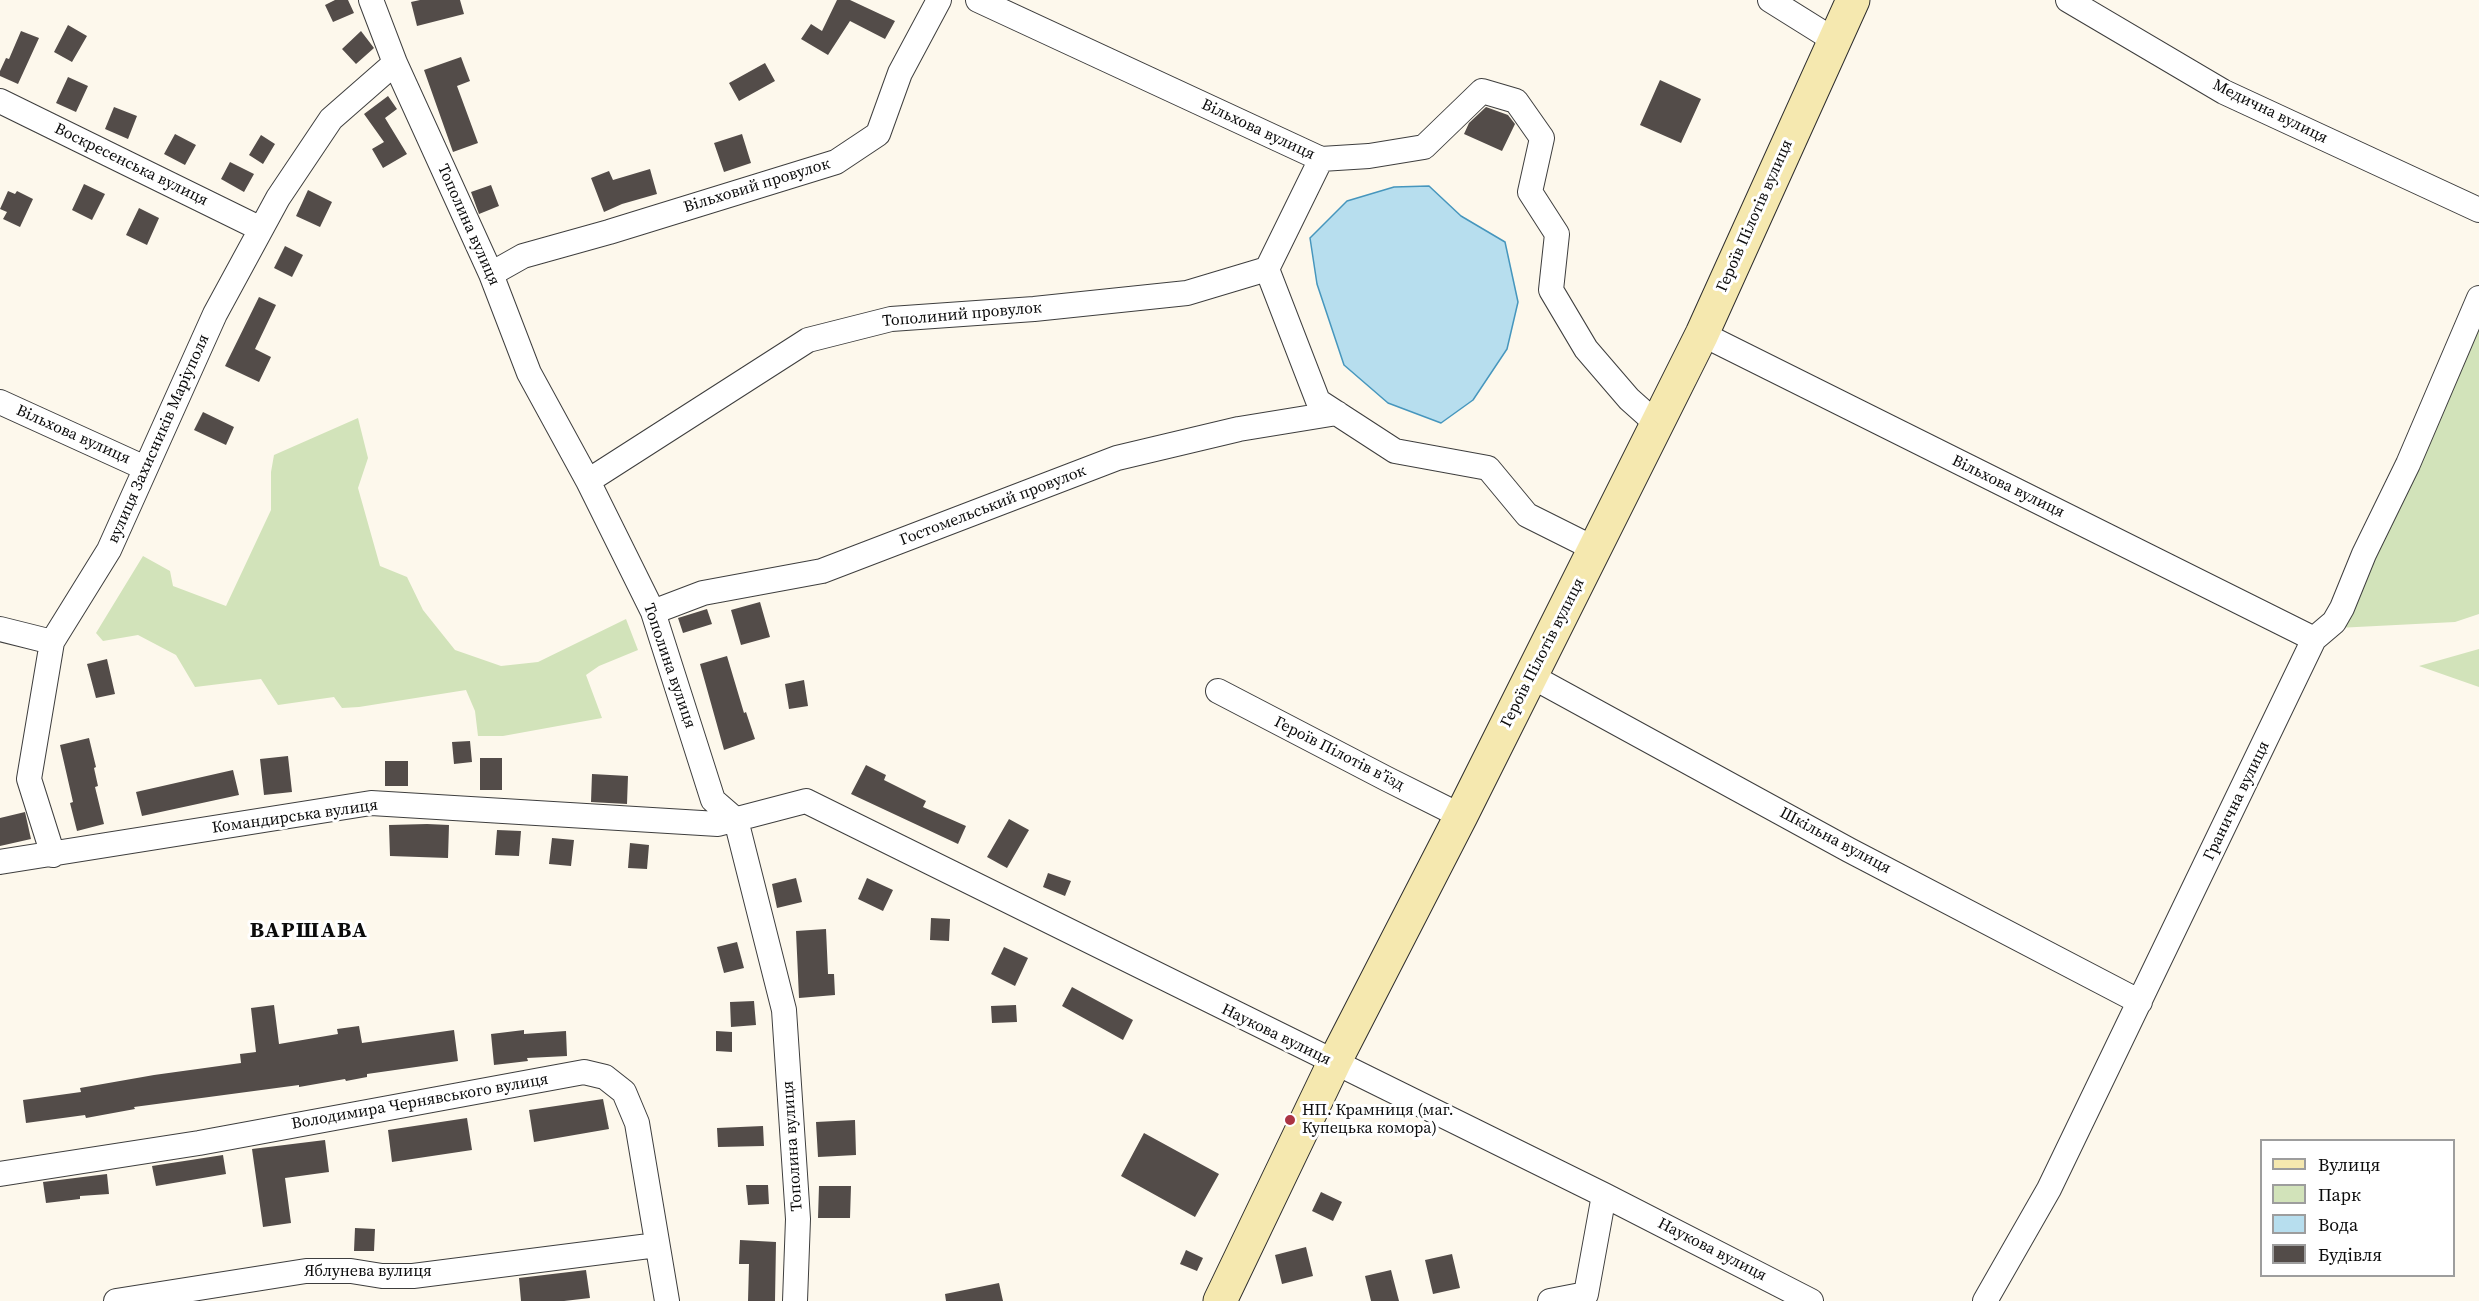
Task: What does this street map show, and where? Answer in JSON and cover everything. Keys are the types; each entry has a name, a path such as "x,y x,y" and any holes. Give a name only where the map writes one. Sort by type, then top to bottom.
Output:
{"street":[{"name":"Тополина вулиця","path":"371,0 395,63 491,274 529,373 588,482 653,612 713,800 735,820 784,1010 798,1219 795,1301"},
{"name":"Вільховий провулок","path":"491,274 523,256 836,162 878,134 900,73 939,0"},
{"name":"Вільхова вулиця","path":"978,0 1321,159 1369,156 1424,147 1482,91 1516,101 1542,138 1530,192 1557,234 1551,290 1586,349 1629,399 1657,424"},
{"path":"1770,0 1834,40"},
{"name":"Героїв Пілотів вулиця","path":"1220,1301 1334,1063 1461,816 1702,334 1853,0"},
{"name":"Медична вулиця","path":"2068,0 2224,92 2479,210"},
{"name":"вулиця Захисників Маріуполя","path":"52,855 29,779 52,642 109,550 215,314 278,198 331,118 395,63"},
{"name":"Воскресенська вулиця","path":"0,101 261,229"},
{"path":"1321,159 1267,269 1318,400 1395,451 1488,468 1527,515 1595,549"},
{"name":"Тополиний провулок","path":"588,482 808,340 891,319 1034,309 1187,293 1267,269"},
{"name":"Гранична вулиця","path":"1985,1301 2049,1189 2314,639 2334,622 2342,608 2364,554 2408,464 2479,298"},
{"name":"Вільхова вулиця","path":"1702,334 2314,639"},
{"name":"Вільхова вулиця","path":"0,402 145,468"},
{"name":"Гостомельський провулок","path":"653,612 703,593 822,571 1117,458 1239,429 1337,414"},
{"path":"0,628 52,642"},
{"name":"Шкільна вулиця","path":"1531,676 1850,850 2140,1002"},
{"name":"Героїв Пілотів в’їзд","path":"1218,691 1387,780 1461,816"},
{"name":"Наукова вулиця","path":"735,820 806,801 1604,1195 1811,1301"},
{"name":"Командирська вулиця","path":"0,862 371,802 718,824 735,820"},
{"name":"Володимира Чернявського вулиця","path":"0,1174 199,1143 584,1072 605,1077 624,1092 637,1123 667,1301"},
{"path":"1550,1301 1586,1294 1604,1195"},
{"name":"Яблунева вулиця","path":"116,1301 306,1271 351,1270 382,1276 413,1276 657,1245"}],"green space":[{"path":"2479,322 2479,614 2455,622 2337,628 2422,461"},
{"path":"358,418 368,458 358,488 380,566 407,577 423,610 455,650 501,666 538,662 626,619 638,650 599,666 586,675 602,718 503,736 478,736 475,711 466,690 359,707 342,708 334,697 278,705 261,679 195,687 176,655 138,635 103,641 96,633 143,556 170,571 173,586 226,606 271,510 271,472 274,455"},
{"path":"2479,649 2479,687 2419,666"}],"water":[{"path":"1429,186 1461,216 1505,242 1518,302 1507,349 1473,400 1441,423 1388,403 1344,365 1317,284 1310,238 1347,201 1394,187"}],"building":[{"path":"335,0 348,0 354,13 333,22 325,5"},
{"path":"460,0 464,14 417,26 411,2"},
{"path":"837,0 850,0 895,21 885,39 850,21 828,55 801,39 811,24 822,31"},
{"path":"68,25 87,36 72,62 54,52"},
{"path":"21,31 39,38 18,84 0,76 0,71 6,58 9,59"},
{"path":"361,31 374,48 356,64 342,49"},
{"path":"461,57 470,81 457,86 478,143 453,152 424,70"},
{"path":"765,63 775,81 739,101 729,83"},
{"path":"68,77 88,86 76,112 56,103"},
{"path":"1660,80 1701,99 1681,143 1640,125"},
{"path":"388,96 397,109 385,118 407,154 383,168 372,149 384,142 364,114"},
{"path":"114,107 137,116 128,139 105,129"},
{"path":"1486,107 1508,115 1515,124 1502,151 1464,134 1469,123"},
{"path":"175,134 196,145 185,165 164,154"},
{"path":"742,134 751,163 724,172 714,143"},
{"path":"261,135 275,144 263,164 249,155"},
{"path":"230,162 254,174 244,192 221,179"},
{"path":"650,169 657,194 604,212 591,178 609,171 613,180"},
{"path":"84,184 105,194 92,220 72,210"},
{"path":"491,185 499,206 479,214 471,192"},
{"path":"308,190 332,202 320,227 296,216"},
{"path":"8,191 15,194 17,191 33,199 20,227 3,219 7,212 0,209"},
{"path":"139,208 159,218 147,245 126,235"},
{"path":"285,246 303,255 292,277 274,268"},
{"path":"259,297 276,305 255,349 271,357 259,382 225,366"},
{"path":"203,412 234,427 226,445 194,430"},
{"path":"760,602 770,637 741,645 731,610"},
{"path":"707,609 712,624 683,633 678,618"},
{"path":"727,656 744,713 746,712 755,739 724,750 700,664"},
{"path":"107,659 115,694 96,698 87,664"},
{"path":"804,680 808,706 789,709 785,684"},
{"path":"89,738 96,767 94,768 98,786 95,787 104,824 77,831 60,745"},
{"path":"470,741 472,762 454,764 452,742"},
{"path":"288,756 292,792 264,795 260,759"},
{"path":"480,758 502,758 502,790 480,790"},
{"path":"385,761 408,761 408,786 385,786"},
{"path":"866,765 886,775 884,780 926,801 923,807 966,826 958,844 851,794"},
{"path":"233,770 239,795 142,816 136,792"},
{"path":"592,774 628,776 627,804 591,802"},
{"path":"25,812 31,839 0,846 0,818"},
{"path":"1009,819 1029,830 1007,868 987,857"},
{"path":"389,825 449,825 448,858 390,856"},
{"path":"497,830 521,831 519,856 495,855"},
{"path":"552,838 574,840 571,866 549,864"},
{"path":"630,843 649,845 647,869 628,868"},
{"path":"1048,873 1071,881 1065,896 1043,887"},
{"path":"796,878 802,902 777,908 772,884"},
{"path":"867,878 893,890 883,911 858,899"},
{"path":"931,918 950,919 949,941 930,940"},
{"path":"826,929 828,974 834,974 835,995 799,998 796,931"},
{"path":"737,942 744,968 724,973 717,947"},
{"path":"1004,947 1028,958 1015,986 991,974"},
{"path":"1072,987 1133,1020 1123,1040 1062,1006"},
{"path":"754,1001 756,1025 731,1027 730,1002"},
{"path":"274,1005 279,1044 338,1034 337,1029 359,1026 362,1043 454,1030 458,1061 367,1074 367,1077 346,1081 345,1079 299,1087 299,1085 134,1107 135,1109 86,1118 85,1115 26,1123 23,1100 81,1092 80,1088 154,1075 241,1063 240,1054 256,1052 251,1008"},
{"path":"1016,1005 1017,1022 992,1023 991,1006"},
{"path":"524,1030 524,1034 566,1031 567,1056 527,1058 528,1061 494,1065 491,1034"},
{"path":"716,1031 732,1032 732,1052 716,1051"},
{"path":"603,1099 609,1129 534,1142 529,1110"},
{"path":"467,1118 472,1150 392,1162 388,1130"},
{"path":"855,1120 856,1155 818,1157 816,1122"},
{"path":"763,1126 764,1146 718,1147 717,1128"},
{"path":"1144,1133 1219,1174 1195,1217 1121,1176"},
{"path":"325,1140 329,1172 285,1178 291,1223 263,1227 252,1149"},
{"path":"223,1155 226,1174 156,1186 152,1166"},
{"path":"107,1174 109,1194 80,1196 80,1199 46,1203 43,1182"},
{"path":"746,1185 768,1185 769,1204 748,1205"},
{"path":"819,1186 851,1186 850,1218 818,1218"},
{"path":"1321,1192 1342,1202 1333,1221 1312,1211"},
{"path":"355,1228 375,1229 374,1251 354,1251"},
{"path":"740,1240 776,1242 775,1301 748,1301 749,1264 739,1264"},
{"path":"1306,1247 1313,1276 1282,1284 1275,1255"},
{"path":"1186,1250 1203,1258 1197,1271 1180,1264"},
{"path":"1452,1254 1460,1288 1433,1294 1425,1260"},
{"path":"586,1270 590,1298 564,1301 521,1301 519,1278"},
{"path":"1391,1270 1399,1301 1371,1301 1365,1276"},
{"path":"999,1283 1003,1301 946,1301 945,1294"}],"place":[{"name":"НП. Крамниця (маг. Купецька комора)","path":"1290,1120"}],"district":[{"name":"ВАРШАВА","path":"309,931"}]}
